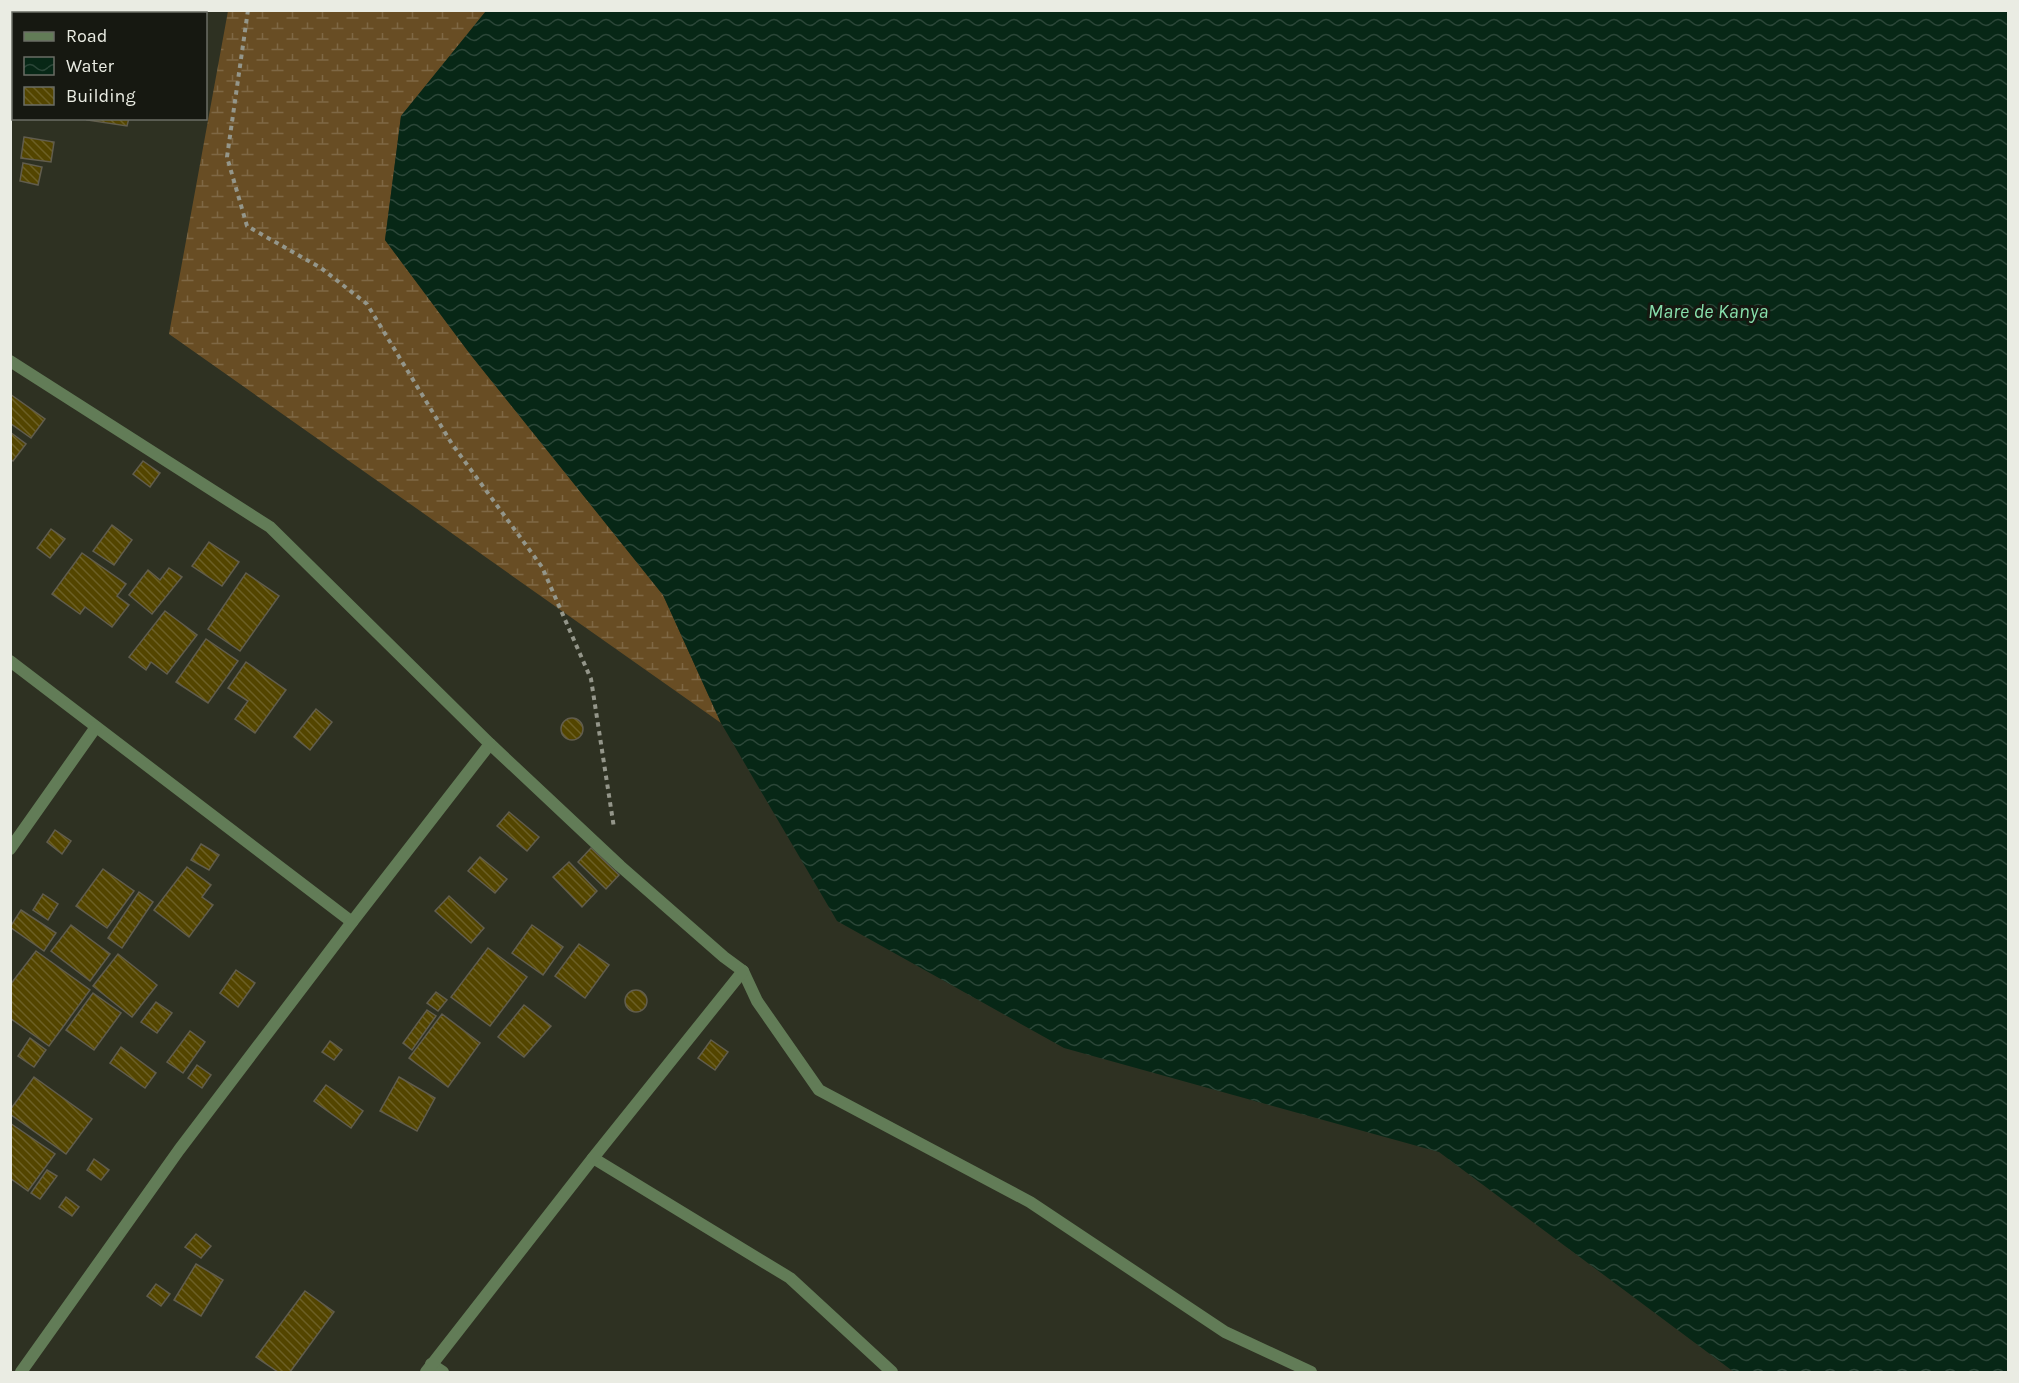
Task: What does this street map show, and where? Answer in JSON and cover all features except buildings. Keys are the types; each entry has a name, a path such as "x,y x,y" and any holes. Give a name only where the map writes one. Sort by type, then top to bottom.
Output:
{"street":[{"path":"10,361 262,520 490,744 620,866 743,971 757,1001 819,1090 1030,1202 1225,1332 1311,1372"},
{"path":"10,661 352,922"},
{"path":"10,849 96,727"},
{"path":"21,1372 179,1150 490,744"},
{"path":"443,1372 429,1368 743,971"},
{"path":"593,1158 790,1278 892,1372"}],"path":[{"path":"248,10 227,157 246,226 321,268 367,304 452,444 542,567 591,679 620,866"}],"green space":[{"path":"228,11 486,11 401,116 385,240 470,354 663,595 721,723 169,334"}],"water":[{"name":"Mare de Kanya","path":"486,11 2008,11 2008,1372 1734,1372 1439,1152 1064,1048 837,921 721,723 663,595 470,354 385,240 401,116"}]}
